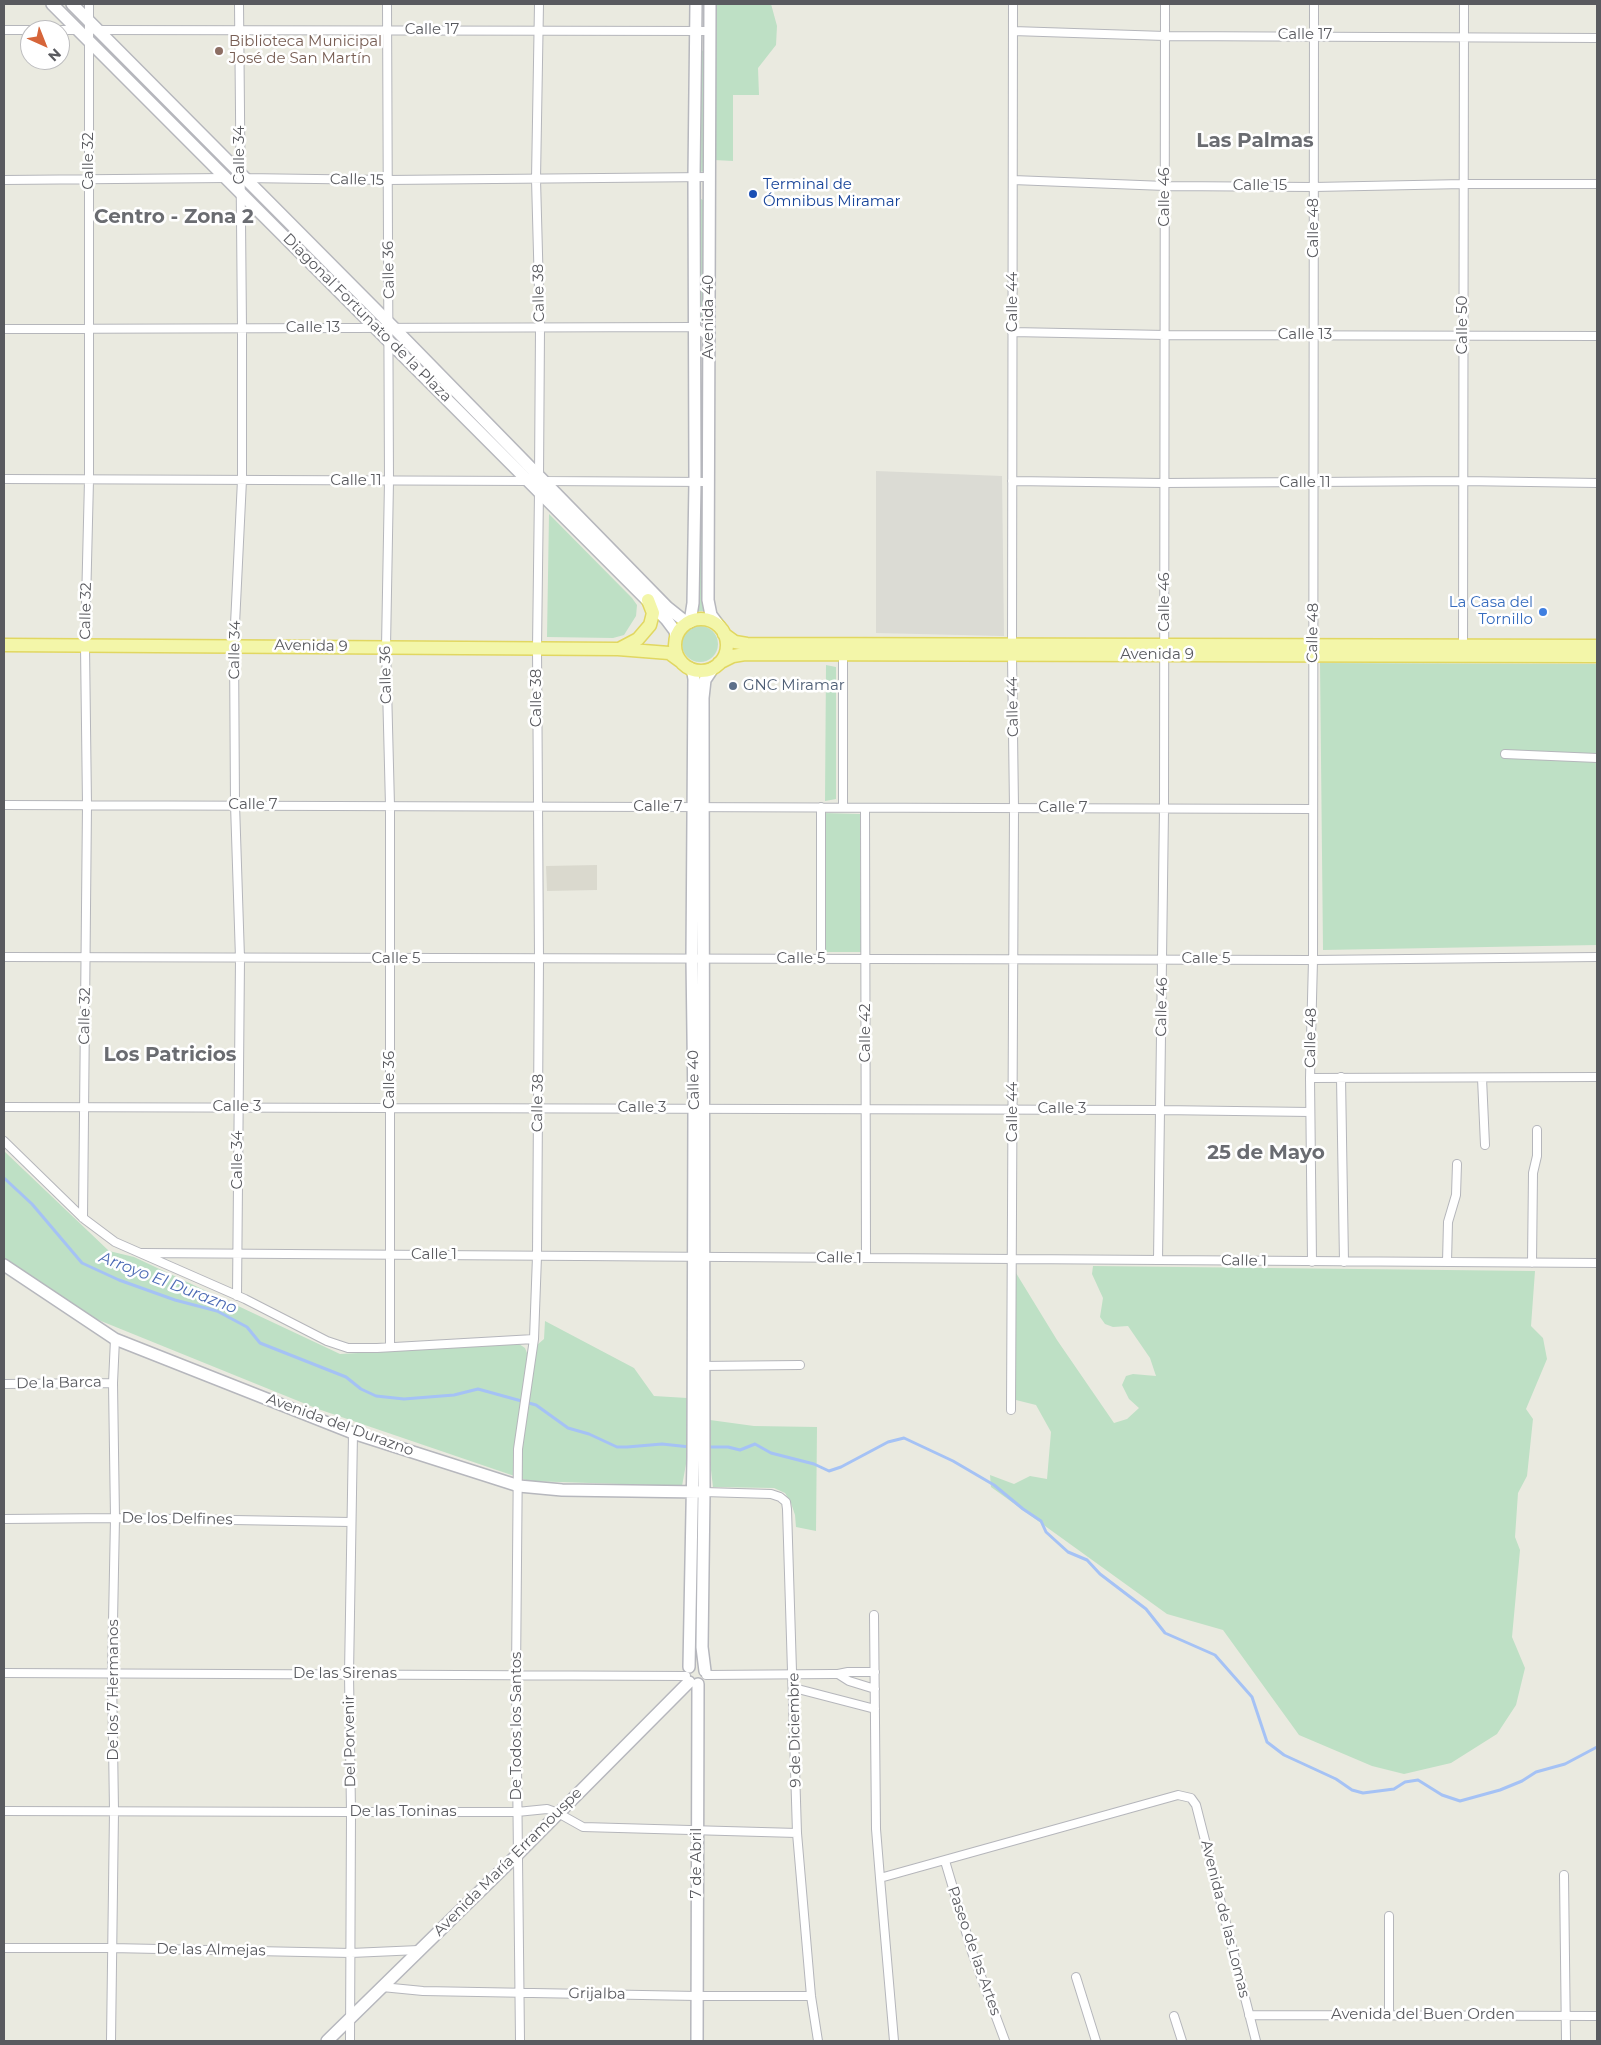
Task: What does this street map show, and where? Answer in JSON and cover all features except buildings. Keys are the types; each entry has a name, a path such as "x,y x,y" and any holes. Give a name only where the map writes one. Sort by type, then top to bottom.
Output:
{"main road":[{"name":"Diagonal Fortunato de la Plaza","path":"52,4 89,30 241,176 538,482 666,618 675,631 676,639"},
{"name":"Diagonal Fortunato de la Plaza","path":"72,4 89,30 227,178 388,327 390,340 671,611 690,622"},
{"name":"Avenida 40","path":"690,622 693,603 696,327 694,177 696,4"},
{"name":"Avenida 40","path":"710,4 709,608 711,615 722,631"},
{"path":"618,649 638,639 650,625 653,612 648,600"},
{"path":"709,620 722,631 726,650 716,666 697,671 685,664 676,651 676,639 679,631 690,622 709,620"},
{"name":"Avenida 9","path":"722,631 735,642 746,644 1012,649 1463,651 1597,656"},
{"name":"Avenida 9","path":"618,649 671,644 676,639"},
{"name":"Avenida 9","path":"4,645 618,649 669,653 685,664"},
{"name":"Avenida 9","path":"1463,651 1597,646"},
{"name":"Avenida 9","path":"716,666 733,656 745,654 843,654 1012,649"},
{"name":"Calle 40","path":"685,664 693,673 694,678 698,807 699,1459"},
{"name":"Calle 40","path":"698,807 703,698 706,677 716,666"},
{"name":"Avenida del Durazno","path":"4,1265 115,1339 353,1433 519,1486 562,1490 698,1492"},
{"name":"7 de Abril","path":"697,2041 697,1829 690,1677 699,1459"},
{"name":"7 de Abril","path":"698,1492 702,1646 705,1673"},
{"path":"698,1665 705,1673 703,1681 690,1677 698,1665"},
{"name":"Avenida María Erramouspe","path":"327,2041 518,1854 690,1677"}],"street":[{"name":"Calle 32","path":"86,1220 84,1107 87,805 86,646 89,480 89,4"},
{"name":"Calle 34","path":"237,1296 240,958 235,804 234,645 242,480 239,4"},
{"name":"Calle 36","path":"387,4 388,327"},
{"name":"Calle 38","path":"524,1412 534,1339 537,1256 539,959 537,648 540,328 536,179 539,4"},
{"name":"Calle 44","path":"1011,1410 1014,808 1012,649 1013,4"},
{"name":"Calle 46","path":"1158,1260 1165,650 1165,4"},
{"name":"Calle 48","path":"1312,1262 1310,1078 1313,960 1314,4"},
{"name":"Calle 50","path":"1463,651 1464,4"},
{"name":"Calle 17","path":"4,30 710,31"},
{"name":"Calle 17","path":"1013,31 1165,36 1314,35 1597,38"},
{"name":"Calle 15","path":"4,180 227,178 241,176 387,180 709,177"},
{"name":"Calle 15","path":"1013,180 1165,186 1314,187 1597,184"},
{"name":"Calle 13","path":"4,328 696,327"},
{"path":"696,327 709,337"},
{"name":"Calle 13","path":"1012,332 1165,335 1597,336"},
{"name":"Calle 36","path":"390,340 386,647 390,806 390,1346"},
{"name":"Calle 11","path":"4,480 708,482"},
{"name":"Calle 11","path":"1012,481 1164,483 1463,481 1597,483"},
{"path":"842,808 843,654"},
{"path":"1505,754 1597,758"},
{"name":"Calle 7","path":"4,805 235,804 538,807 1313,809"},
{"path":"821,807 821,959"},
{"name":"Calle 42","path":"865,808 866,1258"},
{"name":"Calle 5","path":"4,957 1313,960 1597,957"},
{"path":"1341,1077 1344,1262"},
{"path":"1310,1078 1597,1077"},
{"path":"1482,1078 1485,1145"},
{"name":"Calle 3","path":"4,1107 1013,1109 1310,1112"},
{"path":"1532,1262 1533,1173 1537,1156 1537,1130"},
{"name":"Calle 1","path":"4,1141 86,1220 115,1242 142,1253 1597,1263"},
{"path":"1447,1262 1448,1222 1456,1194 1457,1164"},
{"path":"142,1253 237,1296 327,1341 348,1348 534,1339"},
{"name":"De los 7 Hermanos","path":"111,2041 114,1811 112,1674 115,1518 113,1383 115,1339"},
{"path":"698,1366 800,1365"},
{"name":"De la Barca","path":"4,1384 113,1383"},
{"name":"De Todos los Santos","path":"520,2041 516,1675 518,1449 524,1412"},
{"name":"Del Porvenir","path":"350,2041 351,1812 349,1674 353,1433"},
{"name":"9 de Diciembre","path":"698,1492 771,1494 780,1497 786,1502 789,1517 797,1833 811,1996 818,2041"},
{"name":"De los Delfines","path":"4,1519 115,1518 351,1522"},
{"path":"874,1615 876,1829 894,2041"},
{"path":"705,1673 838,1674 875,1672"},
{"name":"De las Sirenas","path":"4,1673 690,1677"},
{"path":"838,1674 849,1681 875,1689"},
{"path":"794,1688 875,1709"},
{"name":"Avenida de las Lomas","path":"944,1861 1178,1795 1191,1798 1196,1805 1256,2041"},
{"name":"De las Toninas","path":"4,1811 517,1812 547,1809 583,1827 797,1833"},
{"path":"880,1878 944,1861"},
{"name":"Paseo de las Artes","path":"944,1861 972,1952 1005,2041"},
{"path":"1564,1875 1566,2041"},
{"path":"1388,2015 1390,1916"},
{"name":"De las Almejas","path":"4,1948 111,1948 351,1953 419,1950"},
{"path":"1076,1977 1096,2041"},
{"name":"Grijalba","path":"382,1986 423,1992 811,1996"},
{"name":"Avenida del Buen Orden","path":"1248,2015 1597,2016"},
{"path":"1174,2016 1182,2041"}],"shaded area":[{"path":"876,471 1002,476 1004,636 876,633"},
{"path":"597,865 597,890 547,891 546,866"}],"green space":[{"path":"715,4 771,4 777,26 776,45 758,68 759,95 733,95 733,161 714,160"},
{"path":"701,50 703,51 703,171 701,172"},
{"path":"701,199 703,200 703,321 701,322"},
{"path":"699,500 702,500 703,611 698,611"},
{"path":"549,514 637,605 636,616 624,635 613,638 547,637"},
{"path":"700,626 712,632 718,644 712,656 700,662 688,656 682,644 688,632"},
{"path":"1320,663 1597,664 1597,945 1323,950"},
{"path":"826,665 836,667 836,799 825,801"},
{"path":"824,813 860,814 861,952 825,952"},
{"path":"4,1151 109,1251 134,1257 340,1354 519,1344 525,1348 527,1353 535,1354 537,1345 544,1339 545,1321 634,1368 654,1396 687,1398 688,1453 682,1486 529,1481 318,1409 96,1319 4,1258"},
{"path":"1093,1266 1535,1271 1531,1326 1543,1338 1547,1359 1526,1409 1533,1419 1527,1476 1518,1493 1515,1537 1520,1550 1512,1637 1525,1668 1516,1705 1497,1734 1451,1763 1404,1774 1372,1766 1299,1735 1223,1630 1167,1614 991,1487 990,1475 1014,1484 1030,1476 1047,1479 1051,1432 1036,1405 1016,1400 1016,1273 1057,1340 1114,1423 1127,1419 1139,1408 1129,1399 1122,1385 1126,1376 1133,1374 1156,1376 1150,1358 1128,1326 1113,1327 1105,1324 1100,1317 1103,1298 1092,1274"},
{"path":"710,1420 754,1426 817,1427 816,1531 796,1527 791,1503 785,1493 774,1488 713,1487 709,1453"}],"waterway":[{"name":"Arroyo El Durazno","path":"4,1178 32,1204 82,1263 119,1280 175,1300 217,1311 247,1327 260,1343 346,1377 361,1389 376,1396 404,1399 454,1395 478,1389 536,1405 568,1428 589,1434 617,1447 662,1444 690,1447"},
{"name":"Arroyo El Durazno","path":"706,1447 728,1447 740,1450 755,1444 771,1453 814,1464 829,1471 841,1467 888,1442 904,1438 953,1461 994,1485 1041,1521 1046,1532 1068,1552 1087,1560 1100,1574 1146,1609 1165,1633 1215,1655 1252,1697 1267,1742 1284,1755 1336,1779 1352,1790 1363,1793 1394,1789 1405,1782 1418,1780 1442,1795 1460,1801 1500,1790 1522,1781 1536,1772 1565,1764 1597,1747"}],"place":[{"name":"Biblioteca Municipal José de San Martín","path":"219,51"},
{"name":"Terminal de Ómnibus Miramar","path":"753,194"},
{"name":"La Casa del Tornillo","path":"1543,612"},
{"name":"GNC Miramar","path":"733,686"}],"district":[{"name":"Las Palmas","path":"1255,141"},
{"name":"Centro - Zona 2","path":"174,217"},
{"name":"Los Patricios","path":"170,1055"},
{"name":"25 de Mayo","path":"1266,1153"}]}
